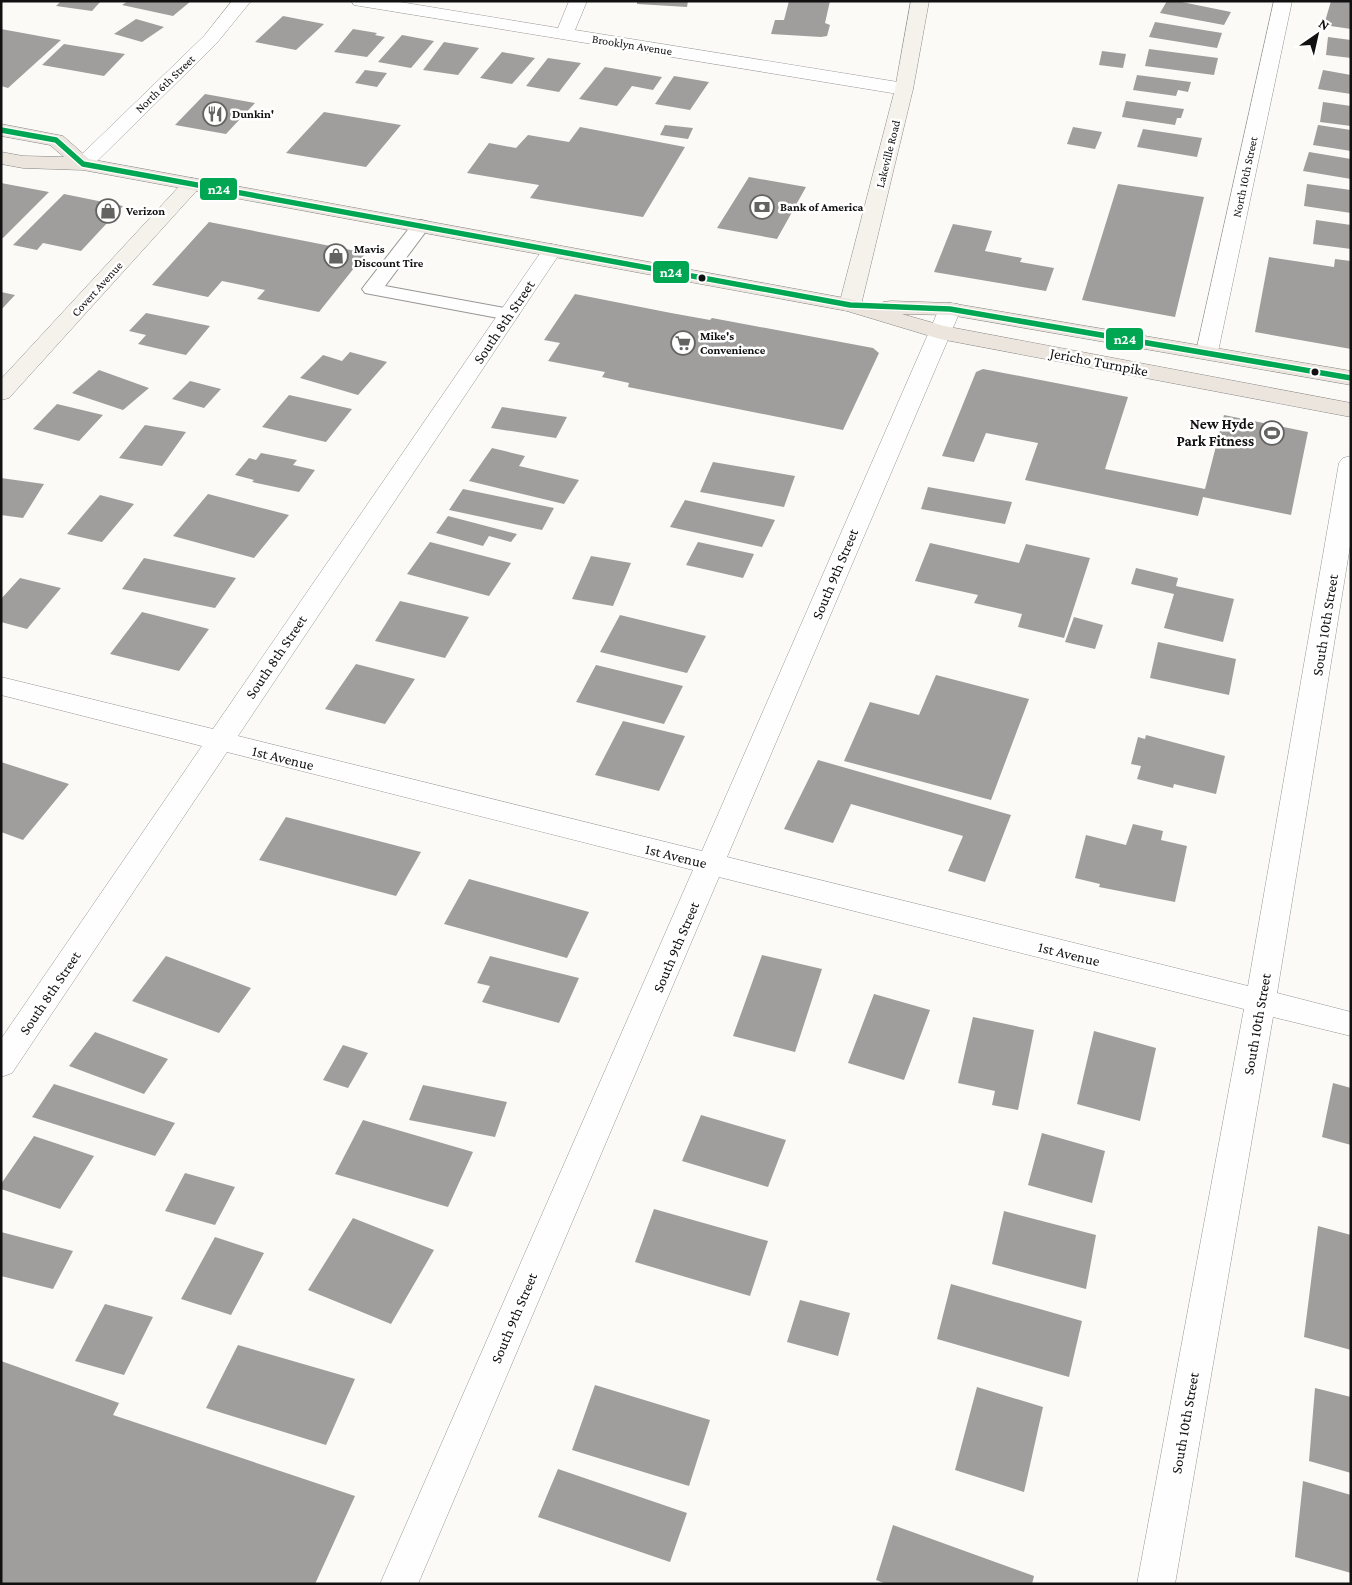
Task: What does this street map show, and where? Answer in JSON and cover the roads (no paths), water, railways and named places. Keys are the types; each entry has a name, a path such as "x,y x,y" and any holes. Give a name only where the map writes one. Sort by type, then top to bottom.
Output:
{"main road":[{"name":"Lakeville Road","path":"850,305 904,89 920,1"},
{"path":"1,130 56,140 83,164"},
{"name":"Jericho Turnpike","path":"1,158 23,162 83,164 850,305 945,320 1207,352 1351,378"},
{"name":"Covert Avenue","path":"1,393 192,184"},
{"name":"Jericho Turnpike","path":"945,320 1351,410"}],"street":[{"name":"North 6th Street","path":"83,164 210,40 242,1"},
{"name":"Brooklyn Avenue","path":"360,1 904,89"},
{"path":"564,34 578,1"},
{"name":"North 10th Street","path":"1207,352 1283,1"},
{"name":"South 8th Street","path":"1,1064 552,250"},
{"name":"South 9th Street","path":"399,1584 945,320"},
{"name":"South 10th Street","path":"1156,1584 1320,663 1351,463"},
{"name":"1st Avenue","path":"1,686 1351,1024"}],"lane":[{"path":"421,226 372,289 509,314"}],"place":[{"name":"Dunkin'","path":"215,114"},
{"name":"Bank of America","path":"762,207"},
{"name":"Verizon","path":"108,211"},
{"name":"Mavis Discount Tire","path":"336,256"},
{"name":"Mike's Convenience","path":"683,343"},
{"name":"New Hyde Park Fitness","path":"1272,433"}]}
